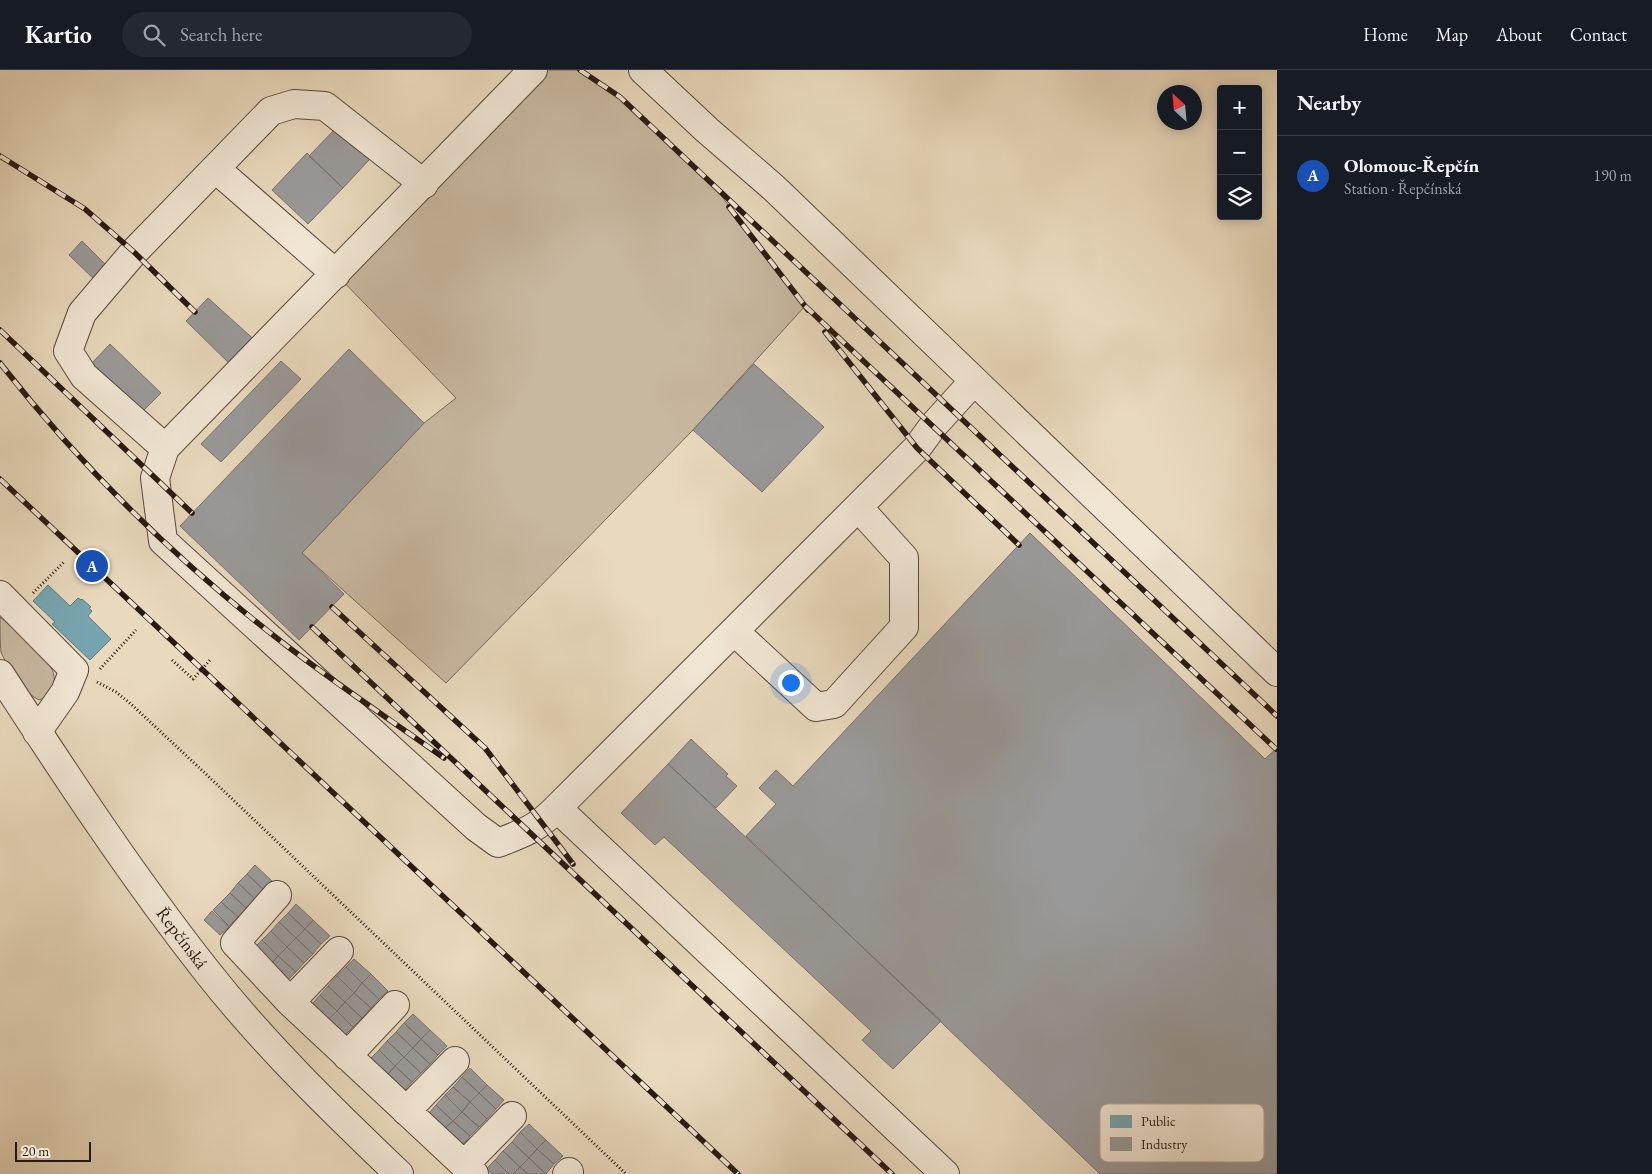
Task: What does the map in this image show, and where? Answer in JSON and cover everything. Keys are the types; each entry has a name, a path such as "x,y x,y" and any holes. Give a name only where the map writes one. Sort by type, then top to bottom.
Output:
{"street":[{"path":"533,70 165,448 154,478 162,541 476,827 498,842 530,831 542,824 917,448 933,426 973,382"},
{"path":"643,70 707,130 774,188 973,382 1277,672"},
{"path":"165,448 84,376 68,351 82,313 134,252 216,168 271,112 294,104 326,106 424,184"},
{"path":"216,168 336,274"},
{"path":"734,631 816,707 834,704 904,627 904,558 858,507"},
{"path":"8,603 82,674 65,692 37,732"},
{"name":"Řepčínská","path":"0,674 37,732 148,892 210,976 289,1065 399,1174"},
{"path":"557,808 945,1174"},
{"path":"277,895 235,944 290,1002 347,1056 469,1170 512,1116"},
{"path":"290,1002 338,951"},
{"path":"347,1056 395,1004"},
{"path":"406,1110 455,1061"}],"path":[{"path":"8,603 64,562"},
{"path":"136,630 82,674 116,692 207,775 626,1174"},
{"path":"172,660 192,679 210,660"}],"shaded area":[{"path":"533,70 580,70 620,97 710,181 805,306 693,430 446,683 302,553 424,423 456,398 336,274"},
{"path":"0,617 33,645 51,667 54,679 51,690 40,700 23,687 1,652"}],"building: Public":[{"path":"48,585 70,606 78,598 82,599 91,607 89,608 92,611 88,616 111,639 90,660 52,624 55,622 33,601"}],"building: Industry":[{"path":"337,127 370,159 343,188 309,156"},
{"path":"307,153 343,188 308,224 272,190"},
{"path":"82,241 111,270 98,283 69,255"},
{"path":"208,298 259,344 235,369 186,321"},
{"path":"110,344 161,393 140,414 90,365"},
{"path":"349,349 424,423 302,553 344,594 299,640 180,526"},
{"path":"281,361 301,379 221,462 201,444"},
{"path":"754,364 824,427 762,492 693,430"},
{"path":"1030,533 1265,759 1277,748 1277,1174 1100,1174 746,836 776,804 759,788 776,770 793,786"},
{"path":"691,739 728,774 726,776 737,786 716,808 668,764"},
{"path":"668,764 941,1021 893,1069 862,1040 871,1031 664,837 655,845 621,813"},
{"path":"255,865 272,881 264,890 247,874"},
{"path":"247,874 264,890 255,899 238,883"},
{"path":"238,883 255,899 246,908 230,893"},
{"path":"230,893 246,908 238,917 221,902"},
{"path":"221,902 238,917 229,926 213,910"},
{"path":"296,904 313,920 305,929 288,913"},
{"path":"212,911 229,927 220,935 204,920"},
{"path":"288,913 305,929 296,938 279,922"},
{"path":"313,920 330,936 321,944 305,929"},
{"path":"279,922 296,938 287,947 271,931"},
{"path":"305,929 321,944 313,954 296,938"},
{"path":"271,931 287,947 278,956 262,940"},
{"path":"296,938 313,954 304,963 287,947"},
{"path":"262,940 278,956 270,965 253,949"},
{"path":"287,947 304,963 296,972 278,956"},
{"path":"278,956 296,972 287,981 270,965"},
{"path":"354,959 371,974 362,983 346,967"},
{"path":"346,967 362,983 354,993 337,976"},
{"path":"371,974 388,991 379,999 362,983"},
{"path":"337,976 354,993 345,1002 328,986"},
{"path":"362,983 379,999 371,1008 354,993"},
{"path":"328,986 345,1002 337,1011 320,995"},
{"path":"354,993 371,1008 362,1018 345,1002"},
{"path":"320,995 337,1011 328,1020 312,1004"},
{"path":"345,1002 362,1018 353,1027 337,1011"},
{"path":"337,1011 353,1027 345,1035 328,1020"},
{"path":"413,1014 430,1030 421,1039 404,1023"},
{"path":"404,1023 421,1039 413,1048 396,1032"},
{"path":"430,1030 447,1046 438,1055 421,1039"},
{"path":"396,1032 413,1048 404,1057 387,1041"},
{"path":"421,1039 438,1055 430,1064 413,1048"},
{"path":"387,1041 404,1057 395,1066 379,1050"},
{"path":"413,1048 430,1064 421,1073 404,1057"},
{"path":"379,1050 395,1066 387,1075 370,1059"},
{"path":"404,1057 421,1073 412,1082 395,1066"},
{"path":"395,1066 412,1082 404,1091 387,1075"},
{"path":"470,1068 487,1085 479,1093 462,1077"},
{"path":"462,1077 479,1093 470,1102 453,1087"},
{"path":"487,1085 504,1100 496,1109 479,1093"},
{"path":"453,1087 470,1102 462,1112 445,1095"},
{"path":"479,1093 496,1109 487,1119 470,1102"},
{"path":"445,1095 462,1112 453,1121 436,1105"},
{"path":"470,1102 487,1119 479,1127 462,1112"},
{"path":"436,1105 453,1121 444,1129 428,1114"},
{"path":"462,1112 479,1127 470,1136 453,1121"},
{"path":"453,1121 470,1136 462,1146 444,1129"},
{"path":"529,1124 546,1140 537,1149 520,1132"},
{"path":"520,1132 537,1149 529,1158 512,1142"},
{"path":"546,1140 563,1156 554,1164 537,1149"},
{"path":"512,1142 529,1158 520,1167 503,1151"},
{"path":"537,1149 554,1164 546,1174 529,1158"},
{"path":"503,1151 520,1167 513,1174 509,1174 495,1160"},
{"path":"529,1158 546,1174 528,1174 520,1167"},
{"path":"495,1160 509,1174 492,1174 486,1169"},
{"path":"520,1167 528,1174 513,1174"}],"railway":[{"path":"580,70 620,97 1277,716"},
{"path":"0,156 85,209 134,252 195,312"},
{"path":"729,207 808,310"},
{"path":"805,306 1276,749"},
{"path":"0,330 192,513"},
{"path":"825,332 917,448 1019,545"},
{"path":"0,363 99,478 134,514 209,582 287,646 444,758"},
{"path":"0,479 738,1174"},
{"path":"332,607 485,748 573,864"},
{"path":"312,627 892,1174"}],"place":[{"name":"Olomouc-Řepčín","path":"92,566"}]}
